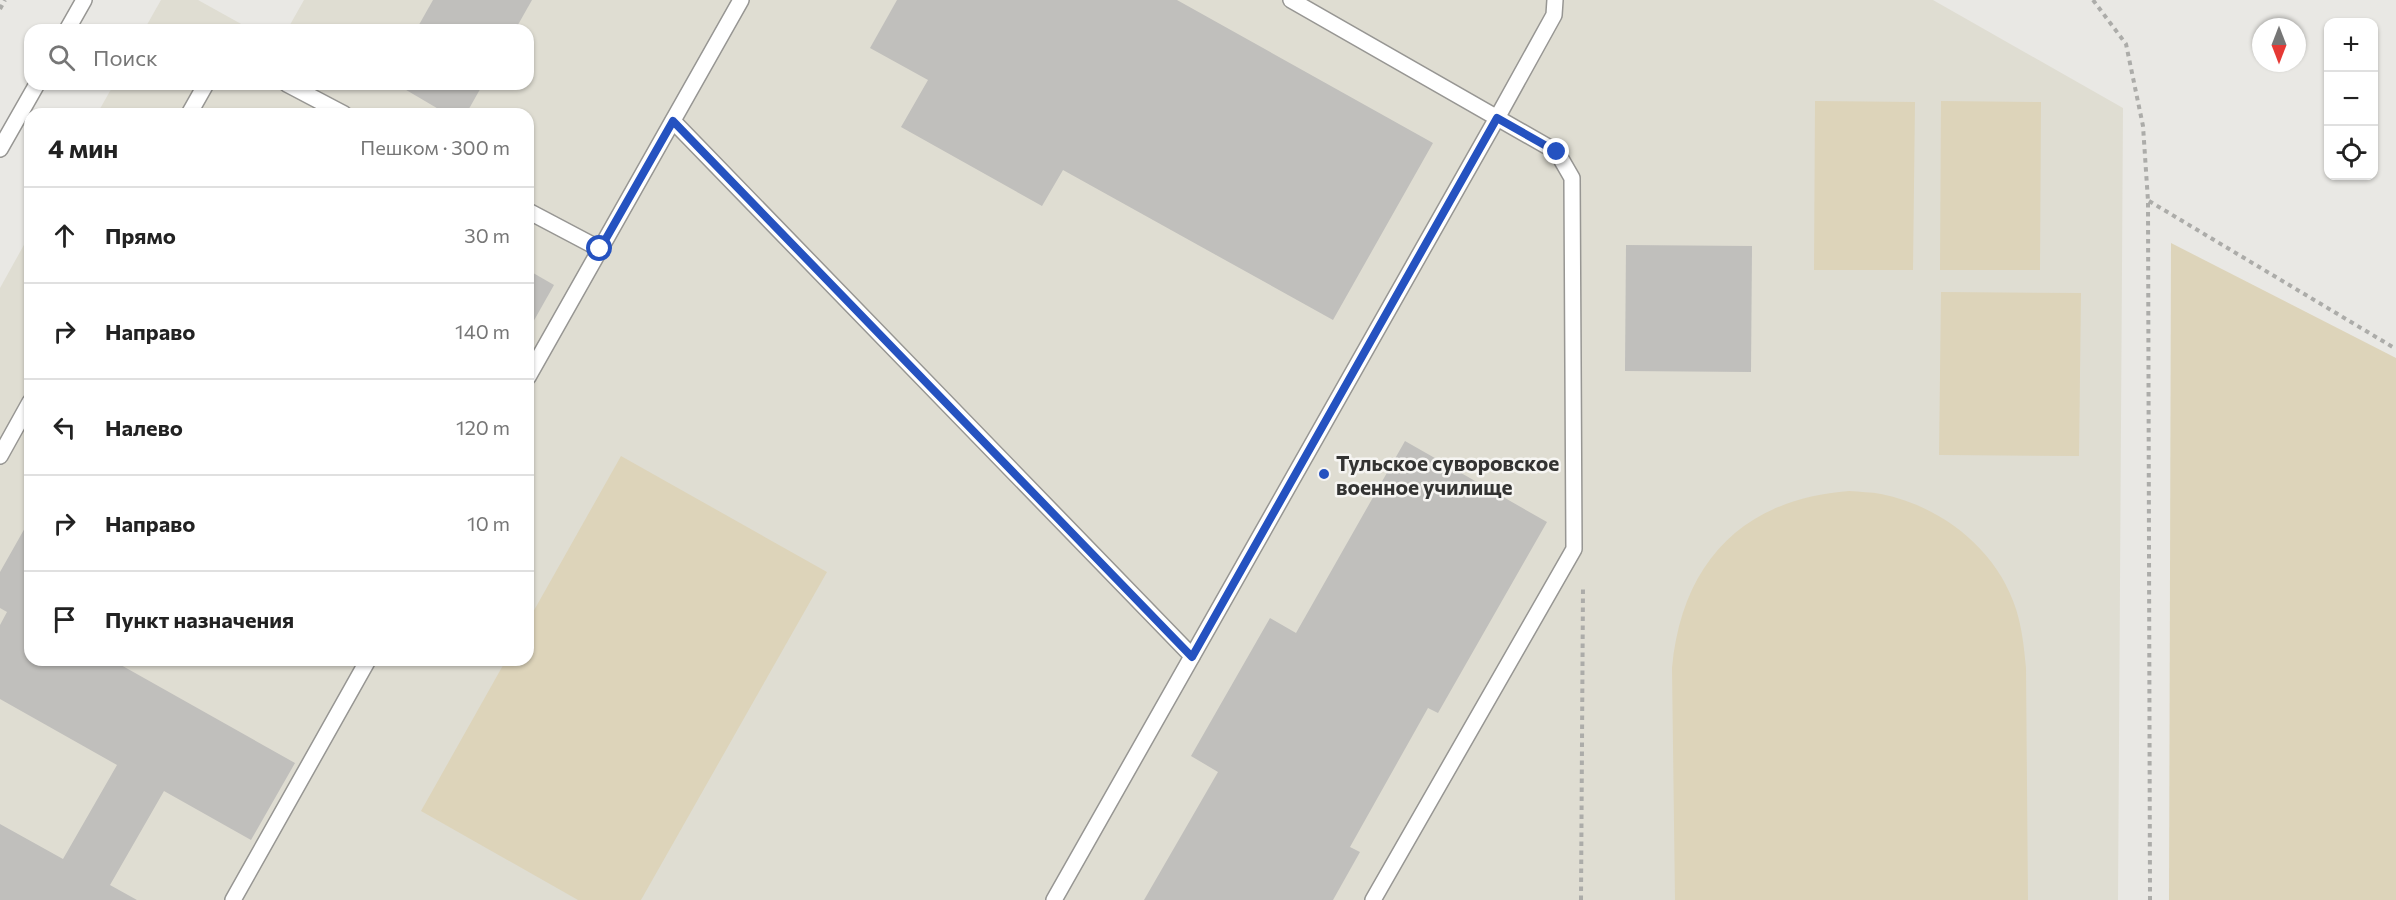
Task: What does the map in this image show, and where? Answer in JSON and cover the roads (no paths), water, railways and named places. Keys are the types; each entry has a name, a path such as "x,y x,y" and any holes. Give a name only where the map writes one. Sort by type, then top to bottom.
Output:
{"lane":[{"path":"70,24 84,0"},
{"path":"534,366 741,0"},
{"path":"1292,0 1557,152 1572,178 1574,549 1373,900"},
{"path":"1054,900 1497,118 1554,15 1555,0"},
{"path":"0,149 34,90"},
{"path":"192,108 203,90"},
{"path":"298,90 333,108"},
{"path":"673,121 1192,657"},
{"path":"534,214 600,249"},
{"path":"0,456 24,413"},
{"path":"233,900 365,666"}],"place":[{"name":"Тульское суворовское военное училище","path":"1324,474"}]}
